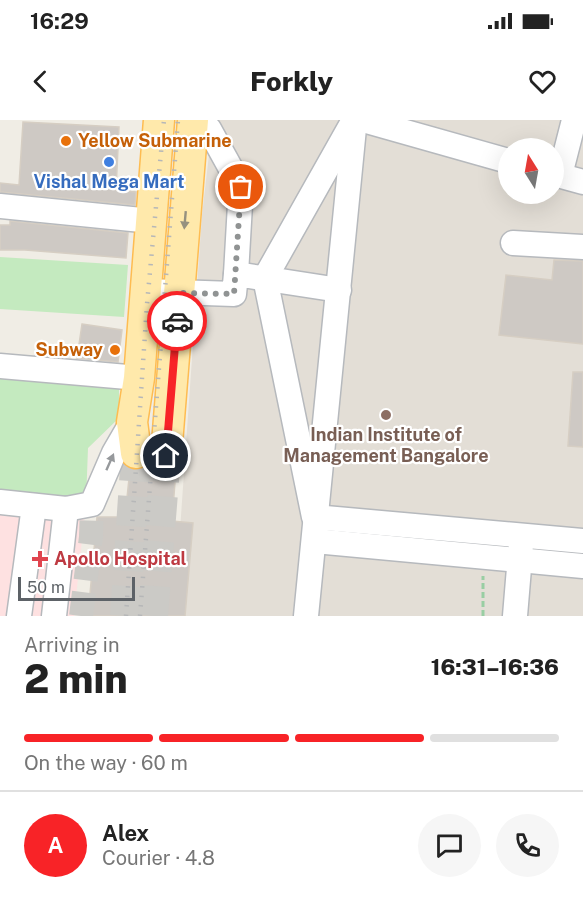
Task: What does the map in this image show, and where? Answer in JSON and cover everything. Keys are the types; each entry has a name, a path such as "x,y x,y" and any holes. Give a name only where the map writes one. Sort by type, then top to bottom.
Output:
{"main road":[{"path":"136,453 132,422 138,378 159,120"},
{"path":"166,456 193,121"}],"street":[{"path":"314,517 265,278 354,120"},
{"path":"306,616 354,120"},
{"path":"363,120 498,158"},
{"path":"564,152 574,120"},
{"path":"145,291 234,294 241,187 209,129 193,121"},
{"path":"564,176 583,182"},
{"path":"0,206 152,221"},
{"path":"513,243 583,247"},
{"path":"236,274 339,290"},
{"path":"0,366 138,378"},
{"path":"0,502 66,509 92,504 114,453 132,422"},
{"path":"19,616 11,585 34,506"},
{"path":"54,616 66,509"},
{"path":"314,517 521,547 583,566"},
{"path":"315,541 484,556 521,547 583,541"},
{"path":"515,616 521,547"}],"path":[{"path":"483,616 484,556"}],"shaded area":[{"name":"Indian Institute of Management Bangalore","path":"213,120 583,120 583,616 174,616 202,215"},
{"name":"Apollo Hospital","path":"0,494 86,502 74,616 0,616"}],"green space":[{"path":"0,257 128,265 124,317 0,309"},
{"path":"0,375 119,389 119,418 88,448 86,502 0,494"}],"building":[{"path":"23,122 119,127 116,190 136,192 135,205 0,192 0,183 19,185"},
{"path":"10,221 128,233 126,258 0,250 0,225 10,225"},
{"path":"554,260 583,261 583,344 499,335 506,275 552,280"},
{"path":"82,324 122,330 118,362 77,358"},
{"path":"573,372 583,372 583,447 568,446"},
{"path":"150,462 156,470 164,473 176,469 172,521 193,523 185,616 88,616 97,517 125,517 130,469 139,470"}],"tunnel":[{"path":"125,616 136,453"},
{"path":"153,616 166,456"},
{"path":"81,616 91,537 92,504"}],"railway":[{"path":"126,616 147,304 164,120"},
{"path":"140,616 178,120"}],"way so far":[{"path":"177,321 179,293 234,294 241,187"}],"place":[{"name":"Yellow Submarine","path":"66,141"},
{"name":"Vishal Mega Mart","path":"109,162"},
{"name":"Subway","path":"115,350"},
{"name":"Indian Institute of Management Bangalore","path":"386,415"},
{"name":"Apollo Hospital","path":"40,559"}],"route":[{"path":"166,456 177,321"}]}
